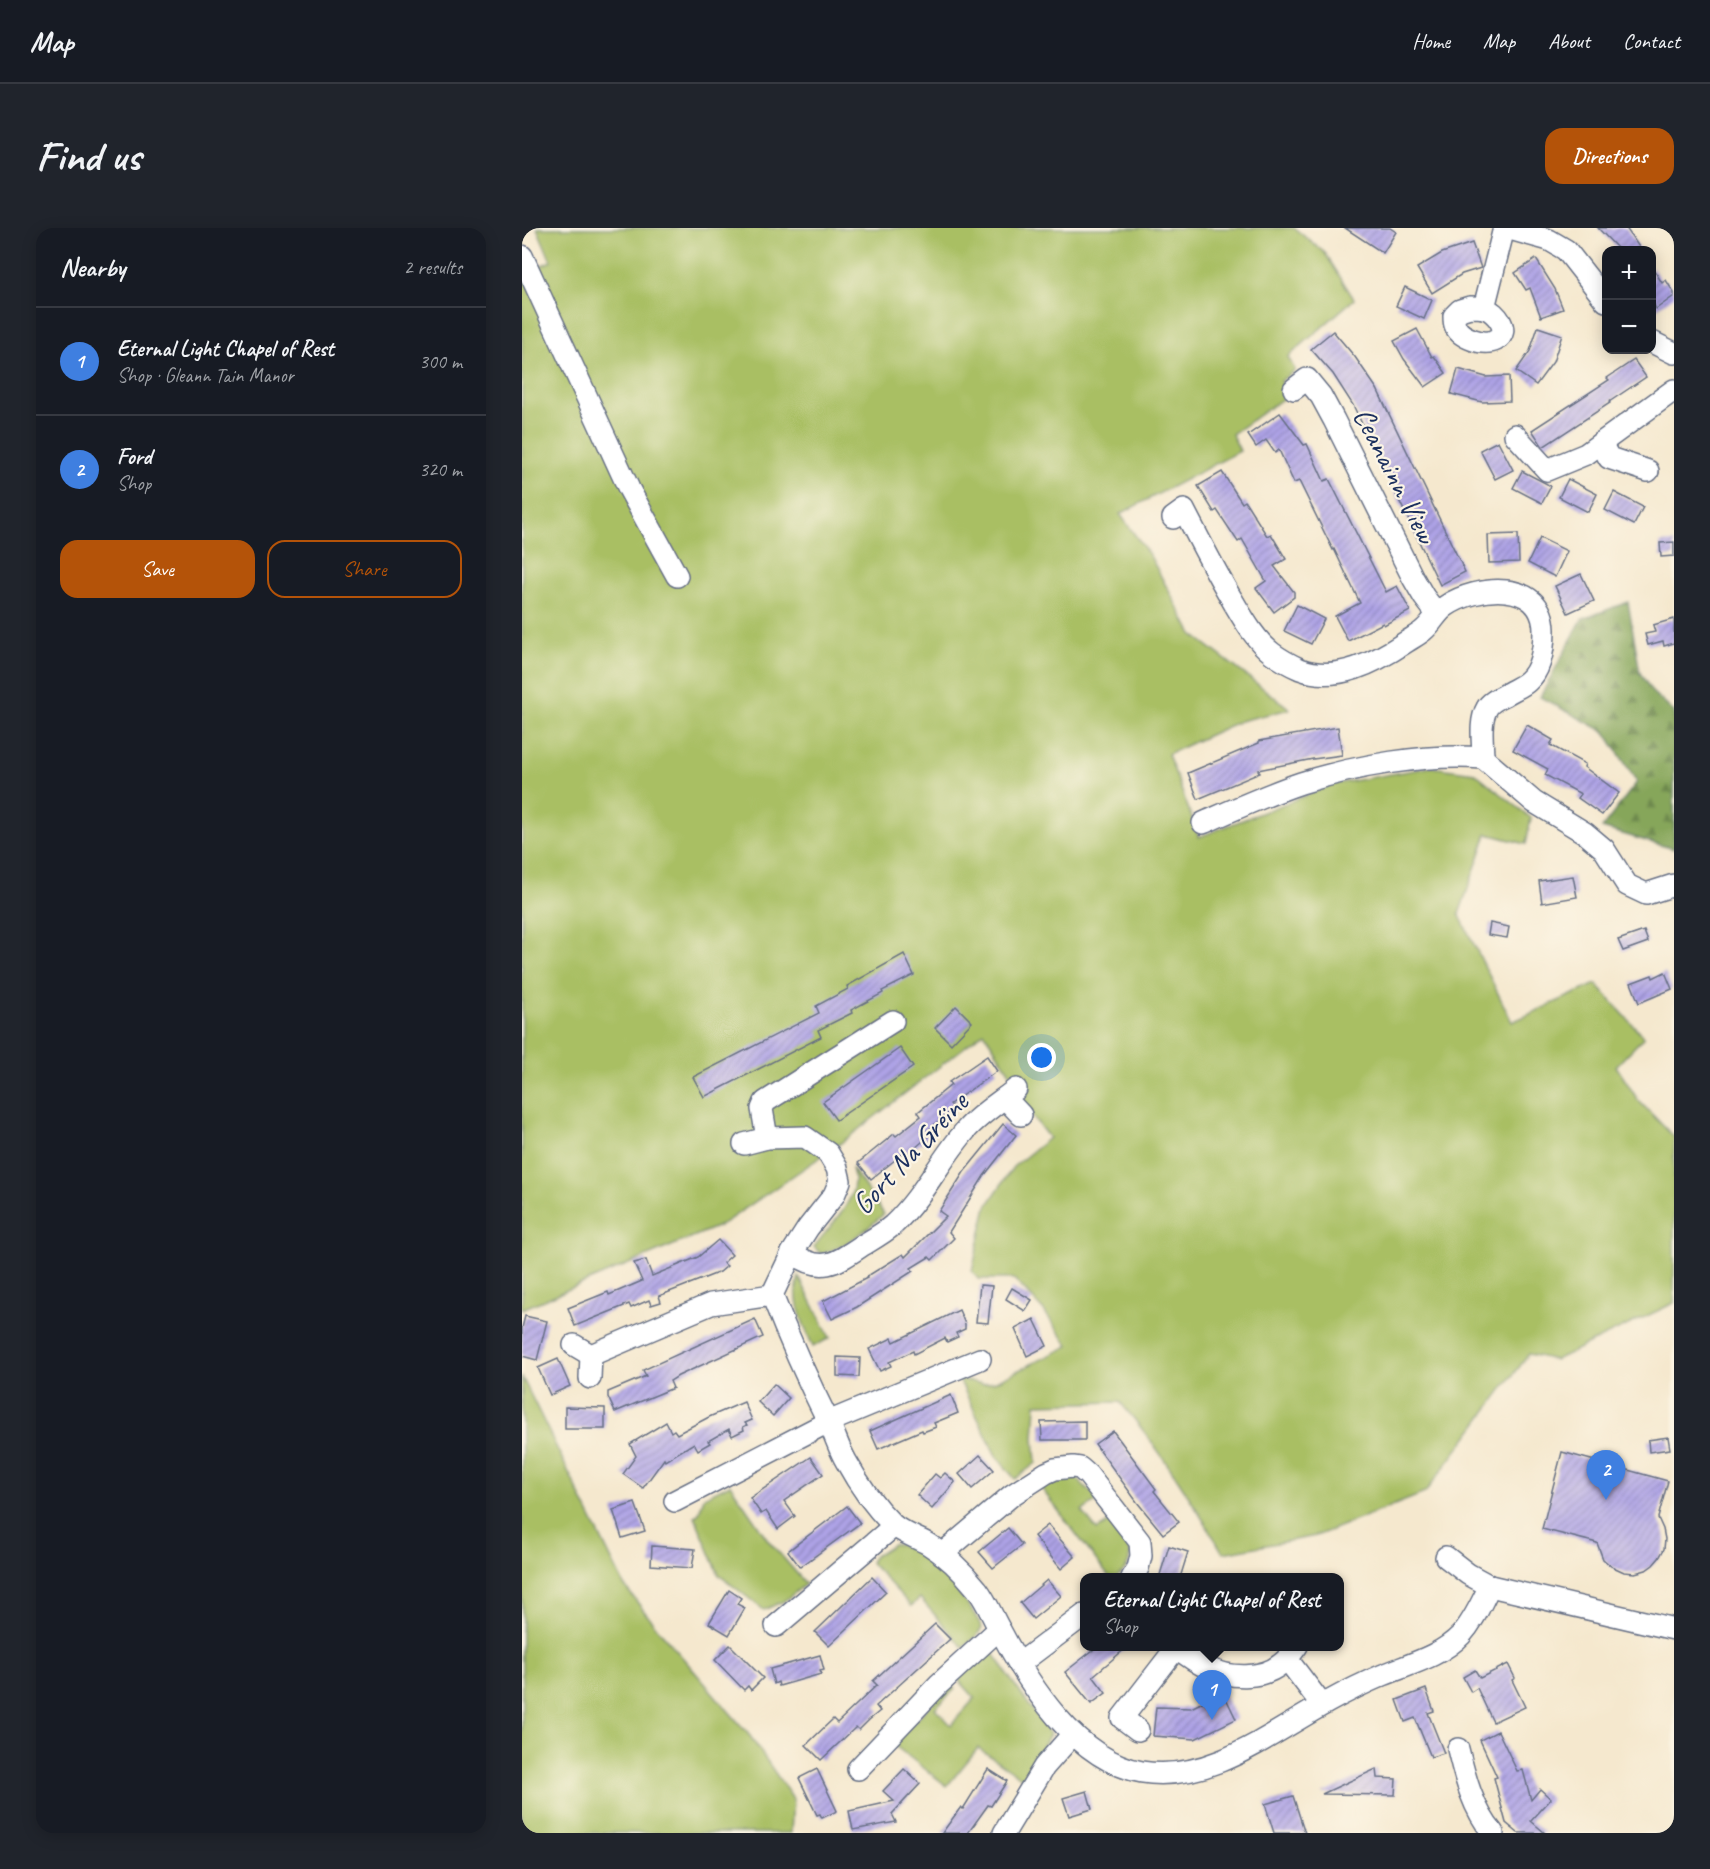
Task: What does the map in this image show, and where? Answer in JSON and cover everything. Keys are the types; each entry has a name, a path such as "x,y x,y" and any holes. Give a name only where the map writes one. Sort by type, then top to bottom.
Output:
{"street":[{"path":"1484,308 1505,228 1549,240 1566,250 1605,300"},
{"path":"522,256 629,489 677,576"},
{"path":"1656,344 1674,353"},
{"name":"Ceanainn View","path":"1294,389 1307,379 1321,396 1413,578 1437,614"},
{"path":"1515,435 1547,470 1586,454 1674,390"},
{"path":"1601,443 1609,458 1648,471"},
{"path":"1173,519 1184,510 1242,617 1259,641 1272,654 1301,669 1323,674 1348,671 1372,662 1425,629 1447,605 1461,598 1500,590 1518,593 1530,600 1540,613 1544,628 1541,658 1529,681 1488,705 1483,716 1483,758"},
{"path":"1203,823 1271,794 1327,775 1444,756 1483,758 1534,802 1585,833 1604,849 1627,885 1646,894 1674,885"},
{"path":"767,1138 762,1109 765,1102 893,1021"},
{"name":"Gort Na Gréine","path":"792,1253 802,1260 815,1263 831,1264 844,1258 892,1226 921,1192 966,1130 1011,1094 1021,1115"},
{"name":"Gort Na Gréine","path":"744,1144 767,1138 805,1137 828,1153 837,1168 840,1181 834,1195 792,1253 772,1295"},
{"path":"591,1378 582,1350 711,1304 772,1295 798,1360 845,1460 867,1493 894,1526 942,1554 979,1592 992,1611 999,1629 1019,1664 1041,1696 1073,1734 1102,1755 1128,1768 1158,1774 1177,1774 1201,1769 1236,1754 1365,1683 1444,1649 1471,1623 1490,1586"},
{"path":"675,1501 828,1422 980,1359"},
{"path":"942,1554 1012,1495 1055,1468 1073,1467 1080,1468 1088,1474 1140,1542 1142,1556 1134,1573"},
{"path":"776,1626 894,1526"},
{"path":"1446,1557 1468,1574 1490,1586 1674,1629"},
{"path":"1019,1664 1080,1618"},
{"path":"858,1769 939,1684 999,1629"},
{"path":"1138,1730 1122,1718 1174,1651"},
{"path":"1181,1651 1221,1674 1241,1676 1264,1673 1280,1666 1292,1653 1322,1705"},
{"path":"1004,1833 1044,1767 1073,1734"},
{"path":"1458,1749 1476,1807 1493,1833"}],"green space":[{"path":"537,228 1294,228 1325,253 1354,299 1288,357 1295,370 1281,381 1288,395 1232,434 1240,451 1120,514 1150,556 1192,634 1290,709 1240,721 1168,754 1199,837 1335,784 1431,767 1475,773 1531,818 1526,844 1487,834 1459,914 1512,1022 1596,984 1644,1037 1616,1066 1638,1100 1674,1137 1674,1303 1555,1360 1529,1354 1425,1493 1316,1536 1223,1553 1162,1456 1120,1402 1036,1404 1034,1438 1036,1463 1015,1479 996,1456 959,1379 983,1384 994,1382 1069,1346 1044,1311 1014,1279 978,1279 972,1271 987,1206 1013,1167 1049,1138 1019,1099 1019,1087 984,1032 841,1143 721,1225 522,1309 522,274 551,261"},
{"path":"1628,602 1640,673 1652,692 1674,712 1674,849 1602,828 1637,782 1605,732 1540,697 1582,619"},
{"path":"852,1168 884,1214 854,1238 821,1254 814,1247 845,1208 853,1190"},
{"path":"799,1277 830,1338 813,1347 798,1303"},
{"path":"522,1377 624,1585 658,1629 750,1736 793,1799 791,1833 522,1833"},
{"path":"1070,1472 1099,1500 1082,1511 1097,1530 1110,1522 1098,1505 1101,1503 1121,1530 1127,1540 1130,1559 1121,1573 1106,1573 1038,1484"},
{"path":"730,1484 768,1540 806,1584 784,1601 764,1610 719,1575 695,1517 699,1513 704,1497"},
{"path":"893,1544 918,1554 957,1591 968,1604 982,1628 976,1637 963,1647 920,1598 911,1606 870,1562 873,1557"},
{"path":"990,1649 1050,1734 1024,1779 978,1748 947,1786 895,1746 896,1741 950,1684 955,1689 935,1708 951,1725 975,1698 957,1678"}],"building":[{"path":"1345,228 1390,228 1396,232 1383,253"},
{"path":"1598,228 1626,228 1638,246 1615,246"},
{"path":"1472,243 1481,268 1462,274 1432,293 1417,268 1442,253"},
{"path":"1536,259 1555,289 1563,309 1541,317 1530,288 1526,290 1515,273"},
{"path":"1656,273 1662,283 1666,280 1674,296 1656,309"},
{"path":"1405,287 1432,300 1424,319 1396,306"},
{"path":"1538,327 1562,335 1553,362 1536,385 1516,371 1530,351"},
{"path":"1417,329 1432,357 1434,356 1446,373 1425,387 1394,341"},
{"path":"1333,331 1355,357 1377,389 1465,572 1440,585 1353,405 1333,374 1311,349"},
{"path":"1634,360 1646,377 1543,447 1532,430 1609,380 1607,378"},
{"path":"1458,369 1486,377 1509,376 1510,401 1482,402 1451,394"},
{"path":"1280,413 1304,445 1307,444 1324,481 1329,479 1386,592 1397,586 1410,611 1348,641 1335,616 1360,603 1334,549 1299,481 1294,483 1279,450 1275,453 1266,440 1256,447 1248,435"},
{"path":"1498,441 1513,470 1495,479 1480,450"},
{"path":"1522,471 1551,486 1542,503 1513,488"},
{"path":"1222,472 1242,503 1245,501 1267,536 1271,534 1286,559 1274,566 1294,592 1294,597 1274,612 1256,588 1266,581 1242,539 1238,542 1217,510 1214,512 1198,486"},
{"path":"1568,479 1597,494 1588,512 1559,497"},
{"path":"1614,492 1643,507 1634,525 1605,510"},
{"path":"1518,534 1519,562 1489,563 1488,535"},
{"path":"1540,538 1567,551 1555,577 1528,563"},
{"path":"1674,542 1674,556 1661,557 1660,543"},
{"path":"1581,574 1594,601 1568,613 1555,586"},
{"path":"1297,605 1324,619 1311,644 1284,631"},
{"path":"1674,619 1674,643 1664,646 1663,641 1648,645 1645,634 1655,632 1653,625"},
{"path":"1527,725 1553,740 1550,745 1585,764 1584,767 1619,793 1602,815 1578,798 1581,794 1545,775 1548,769 1513,750"},
{"path":"1338,727 1342,755 1258,770 1260,773 1198,799 1188,773 1259,743 1259,741"},
{"path":"1573,876 1577,897 1542,903 1539,881"},
{"path":"1490,923 1509,927 1507,938 1488,935"},
{"path":"1644,931 1648,942 1623,951 1618,940"},
{"path":"904,954 914,975 851,1010 852,1013 818,1030 821,1037 704,1097 693,1077 819,1013 816,1006"},
{"path":"1665,972 1672,989 1639,1003 1631,983 1652,975 1653,978"},
{"path":"956,1006 972,1022 951,1044 935,1028"},
{"path":"900,1048 913,1067 836,1120 823,1102"},
{"path":"987,1056 997,1071 950,1104 954,1108 926,1132 929,1136 907,1155 905,1152 871,1179 858,1163 921,1116 918,1112 951,1085 949,1082"},
{"path":"1003,1124 1016,1135 984,1176 949,1232 954,1238 932,1260 929,1257 911,1268 913,1271 857,1307 832,1319 823,1301 867,1278 903,1254 905,1257 946,1216 939,1211 964,1172"},
{"path":"718,1240 732,1255 723,1263 727,1266 720,1272 659,1296 661,1302 651,1305 649,1300 631,1308 629,1304 575,1326 568,1308 608,1292 609,1295 642,1281 634,1263 646,1260 652,1276 698,1257"},
{"path":"980,1285 992,1286 988,1323 976,1322"},
{"path":"1012,1288 1032,1300 1025,1311 1006,1299"},
{"path":"959,1310 965,1329 956,1333 958,1337 947,1342 945,1338 914,1354 913,1351 889,1362 891,1366 880,1371 869,1349 892,1338 894,1342"},
{"path":"525,1316 547,1321 537,1360 522,1356 522,1328"},
{"path":"755,1319 763,1337 678,1376 670,1381 673,1388 615,1412 608,1392 646,1376 643,1370"},
{"path":"1034,1319 1047,1346 1027,1356 1015,1329"},
{"path":"837,1357 860,1358 859,1377 837,1376"},
{"path":"558,1359 570,1386 550,1395 538,1368"},
{"path":"774,1384 789,1398 773,1416 758,1402"},
{"path":"951,1395 958,1413 934,1423 936,1427 923,1432 922,1430 878,1449 870,1431"},
{"path":"744,1402 752,1420 745,1423 747,1425 743,1427 744,1430 732,1436 729,1429 708,1441 710,1443 698,1450 694,1443 665,1461 664,1459 643,1488 623,1474 636,1456 630,1444 666,1422 671,1432 674,1430 677,1434"},
{"path":"565,1407 605,1408 605,1429 565,1429"},
{"path":"1085,1421 1085,1440 1042,1440 1041,1422"},
{"path":"1113,1431 1156,1489 1154,1491 1179,1522 1163,1534 1095,1444"},
{"path":"1668,1437 1670,1449 1649,1452 1648,1440"},
{"path":"1562,1452 1668,1481 1658,1518 1665,1539 1664,1549 1653,1565 1635,1573 1624,1572 1603,1559 1597,1543 1542,1529"},
{"path":"980,1455 994,1470 972,1489 959,1474"},
{"path":"811,1457 823,1474 784,1501 795,1516 778,1529 766,1511 761,1514 750,1498"},
{"path":"945,1473 955,1482 932,1509 917,1495 935,1474 940,1478"},
{"path":"635,1503 645,1531 622,1538 613,1510"},
{"path":"847,1506 860,1523 800,1567 788,1551"},
{"path":"1048,1525 1075,1557 1061,1569 1034,1536"},
{"path":"1008,1528 1022,1545 993,1568 979,1552"},
{"path":"652,1546 695,1549 692,1568 651,1565"},
{"path":"1169,1546 1188,1552 1182,1573 1161,1573"},
{"path":"872,1577 886,1592 829,1646 815,1632"},
{"path":"1047,1580 1061,1596 1033,1619 1020,1603"},
{"path":"729,1590 741,1598 737,1604 745,1608 729,1635 709,1623"},
{"path":"935,1624 950,1639 876,1706 880,1711 859,1730 856,1727 821,1760 806,1745 833,1719 837,1723 877,1685 873,1681"},
{"path":"730,1645 763,1678 751,1690 748,1686 744,1690 715,1660"},
{"path":"1092,1651 1122,1651 1093,1676 1106,1693 1091,1704 1065,1672"},
{"path":"820,1655 824,1670 820,1671 821,1674 779,1686 778,1682 774,1684 770,1669"},
{"path":"1508,1664 1515,1678 1512,1680 1525,1707 1493,1722 1477,1688 1471,1692 1463,1677 1475,1670 1480,1678"},
{"path":"1426,1689 1434,1711 1428,1713 1444,1753 1431,1757 1415,1718 1405,1722 1397,1700"},
{"path":"1223,1692 1236,1719 1195,1739 1153,1736 1156,1707 1191,1708"},
{"path":"1498,1731 1517,1771 1523,1770 1531,1800 1540,1789 1551,1799 1531,1821 1545,1833 1518,1833 1506,1823 1494,1778 1497,1777 1480,1740"},
{"path":"817,1769 837,1811 822,1818 820,1814 817,1815 799,1778"},
{"path":"904,1769 920,1784 892,1814 896,1822 853,1830 849,1811 894,1801 883,1791"},
{"path":"988,1769 1007,1781 991,1806 988,1805 968,1833 942,1833 961,1807 963,1809"},
{"path":"1376,1769 1377,1778 1396,1779 1395,1795 1322,1794"},
{"path":"1087,1791 1092,1809 1069,1816 1063,1798"},
{"path":"1293,1796 1305,1833 1274,1833 1265,1804"}],"place":[{"name":"Ford","path":"1606,1500"},
{"name":"Eternal Light Chapel of Rest","path":"1212,1720"}]}
